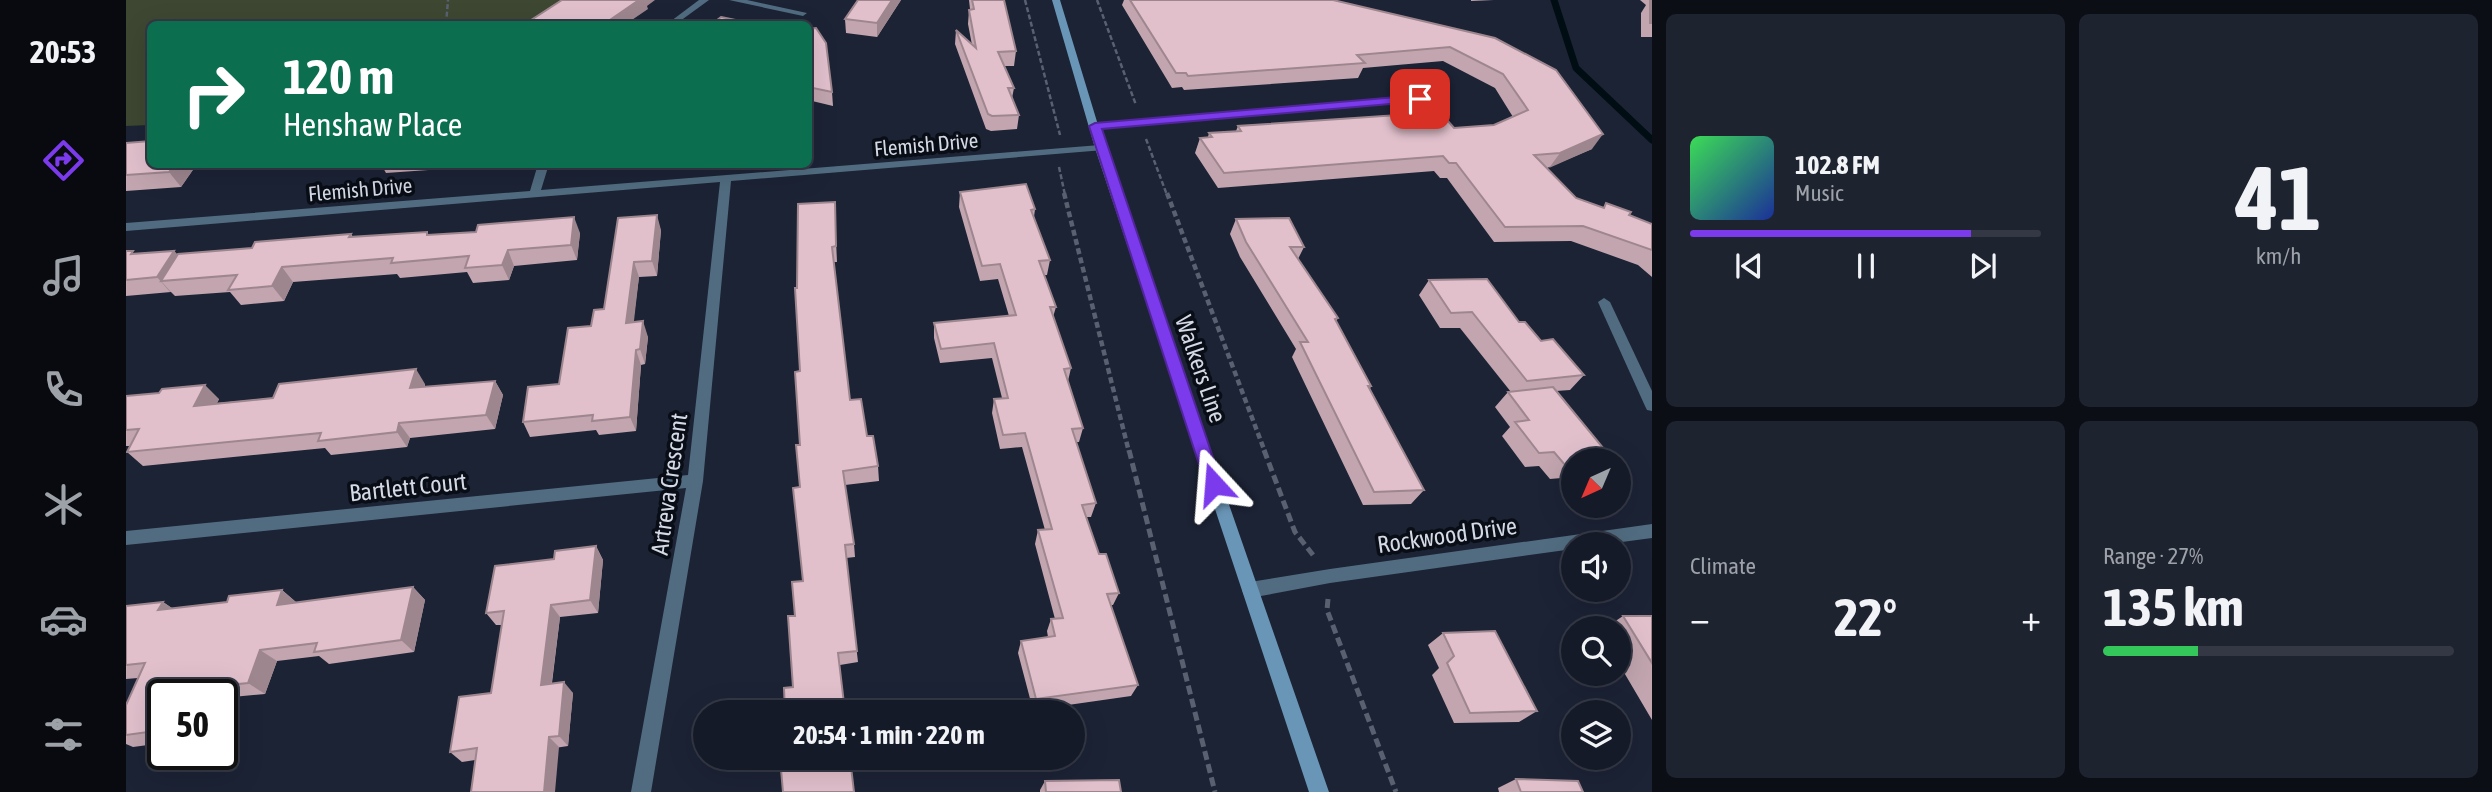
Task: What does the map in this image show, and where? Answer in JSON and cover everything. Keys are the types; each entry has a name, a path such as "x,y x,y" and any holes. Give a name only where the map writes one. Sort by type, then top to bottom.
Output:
{"main road":[{"name":"Walkers Line","path":"1056,0 1100,148 1318,792"}],"street":[{"path":"675,21 705,0"},
{"path":"733,0 803,13"},
{"path":"1095,126 1420,99"},
{"name":"Flemish Drive","path":"126,227 1100,148"},
{"path":"534,194 543,168"},
{"name":"Artreva Crescent","path":"640,792 695,481 726,180"},
{"path":"1604,302 1652,406"},
{"name":"Bartlett Court","path":"126,538 695,481"},
{"name":"Rockwood Drive","path":"1250,590 1330,576 1652,531"}],"path":[{"path":"446,21 448,0"},
{"path":"1026,0 1063,144 1059,173 1214,792"},
{"path":"1097,0 1135,103 1146,122 1145,136 1295,532 1330,576 1327,610 1396,792"}],"green space":[{"path":"126,0 577,0 544,21 147,21 147,125 126,126"}],"building":[{"path":"562,0 639,0 608,21 530,21"},
{"path":"858,0 892,0 877,23 845,19"},
{"path":"972,0 1004,0 1016,51 998,52 1014,88 1008,88 1019,115 988,114 956,30 976,48 969,10 974,9"},
{"path":"1130,0 1333,0 1495,38 1556,70 1603,134 1560,153 1534,155 1576,198 1604,208 1606,203 1631,212 1629,215 1652,224 1652,250 1583,226 1505,227 1456,163 1449,163 1443,156 1224,173 1200,138 1212,137 1209,133 1241,131 1238,126 1398,115 1407,124 1448,121 1454,128 1494,125 1528,110 1503,74 1450,47 1357,55 1365,63 1188,76 1186,73 1176,73"},
{"path":"1652,0 1652,23 1650,23"},
{"path":"721,17 740,21 716,21"},
{"path":"812,28 816,28 826,43 832,92 812,88"},
{"path":"147,141 147,168 172,168 169,172 126,175 126,143"},
{"path":"1026,184 1035,209 1031,210 1050,260 1039,261 1056,307 1050,307 1071,368 1064,369 1083,428 1072,429 1096,503 1082,505 1099,554 1106,554 1119,593 1107,594 1138,685 1036,699 1021,641 1055,636 1051,619 1063,618 1038,530 1052,529 1025,433 1003,435 994,399 1008,398 994,343 941,349 934,323 1016,315 1000,264 982,266 960,192"},
{"path":"835,202 836,246 832,247 850,400 861,399 867,436 873,436 878,466 843,471 854,544 845,545 857,651 838,653 844,700 784,700 784,688 793,687 788,616 795,616 792,582 803,581 793,488 800,487 796,445 800,445 795,372 800,371 795,288 798,204"},
{"path":"657,215 652,261 634,262 626,323 643,321 640,349 636,350 630,417 592,421 593,415 523,422 528,387 559,384 568,328 591,326 594,310 604,309 618,218"},
{"path":"574,217 571,245 508,250 502,265 465,268 469,256 391,263 393,258 282,267 272,286 228,290 237,275 161,281 178,254 252,248 255,242 351,234 349,237 476,232 478,225"},
{"path":"1289,218 1304,247 1290,247 1338,318 1335,319 1371,386 1368,386 1424,490 1374,492 1300,342 1308,342 1246,242 1236,219"},
{"path":"126,251 133,251 131,254 174,251 157,277 126,280"},
{"path":"1487,279 1519,322 1525,322 1541,341 1553,339 1584,375 1527,381 1472,312 1451,313 1429,280"},
{"path":"416,369 410,388 495,381 486,415 399,423 397,432 318,441 321,433 127,452 139,429 126,430 126,396 205,385 194,406 273,398 279,384"},
{"path":"1553,387 1603,448 1561,448 1561,460 1554,452 1539,453 1515,422 1529,420 1508,392"},
{"path":"596,546 590,600 551,605 541,685 564,682 559,736 549,737 544,792 471,792 477,748 450,752 459,697 491,693 504,611 486,613 495,566 554,559 555,551"},
{"path":"413,587 401,640 314,652 317,643 260,650 248,683 238,684 238,679 147,679 147,732 126,735 126,705 145,663 126,665 126,606 163,602 158,610 227,602 229,596 282,590 277,605"},
{"path":"1631,616 1652,616 1652,663 1631,629"},
{"path":"1495,631 1537,711 1470,713 1447,663 1454,656 1443,633"},
{"path":"781,770 851,770 854,792 783,792"},
{"path":"1516,779 1578,781 1583,792 1521,792"},
{"path":"1119,780 1121,792 1046,792 1045,781"}],"waterway":[{"path":"1554,0 1576,68 1652,140"}],"route":[{"path":"1214,484 1100,148 1095,126 1420,99"}]}
